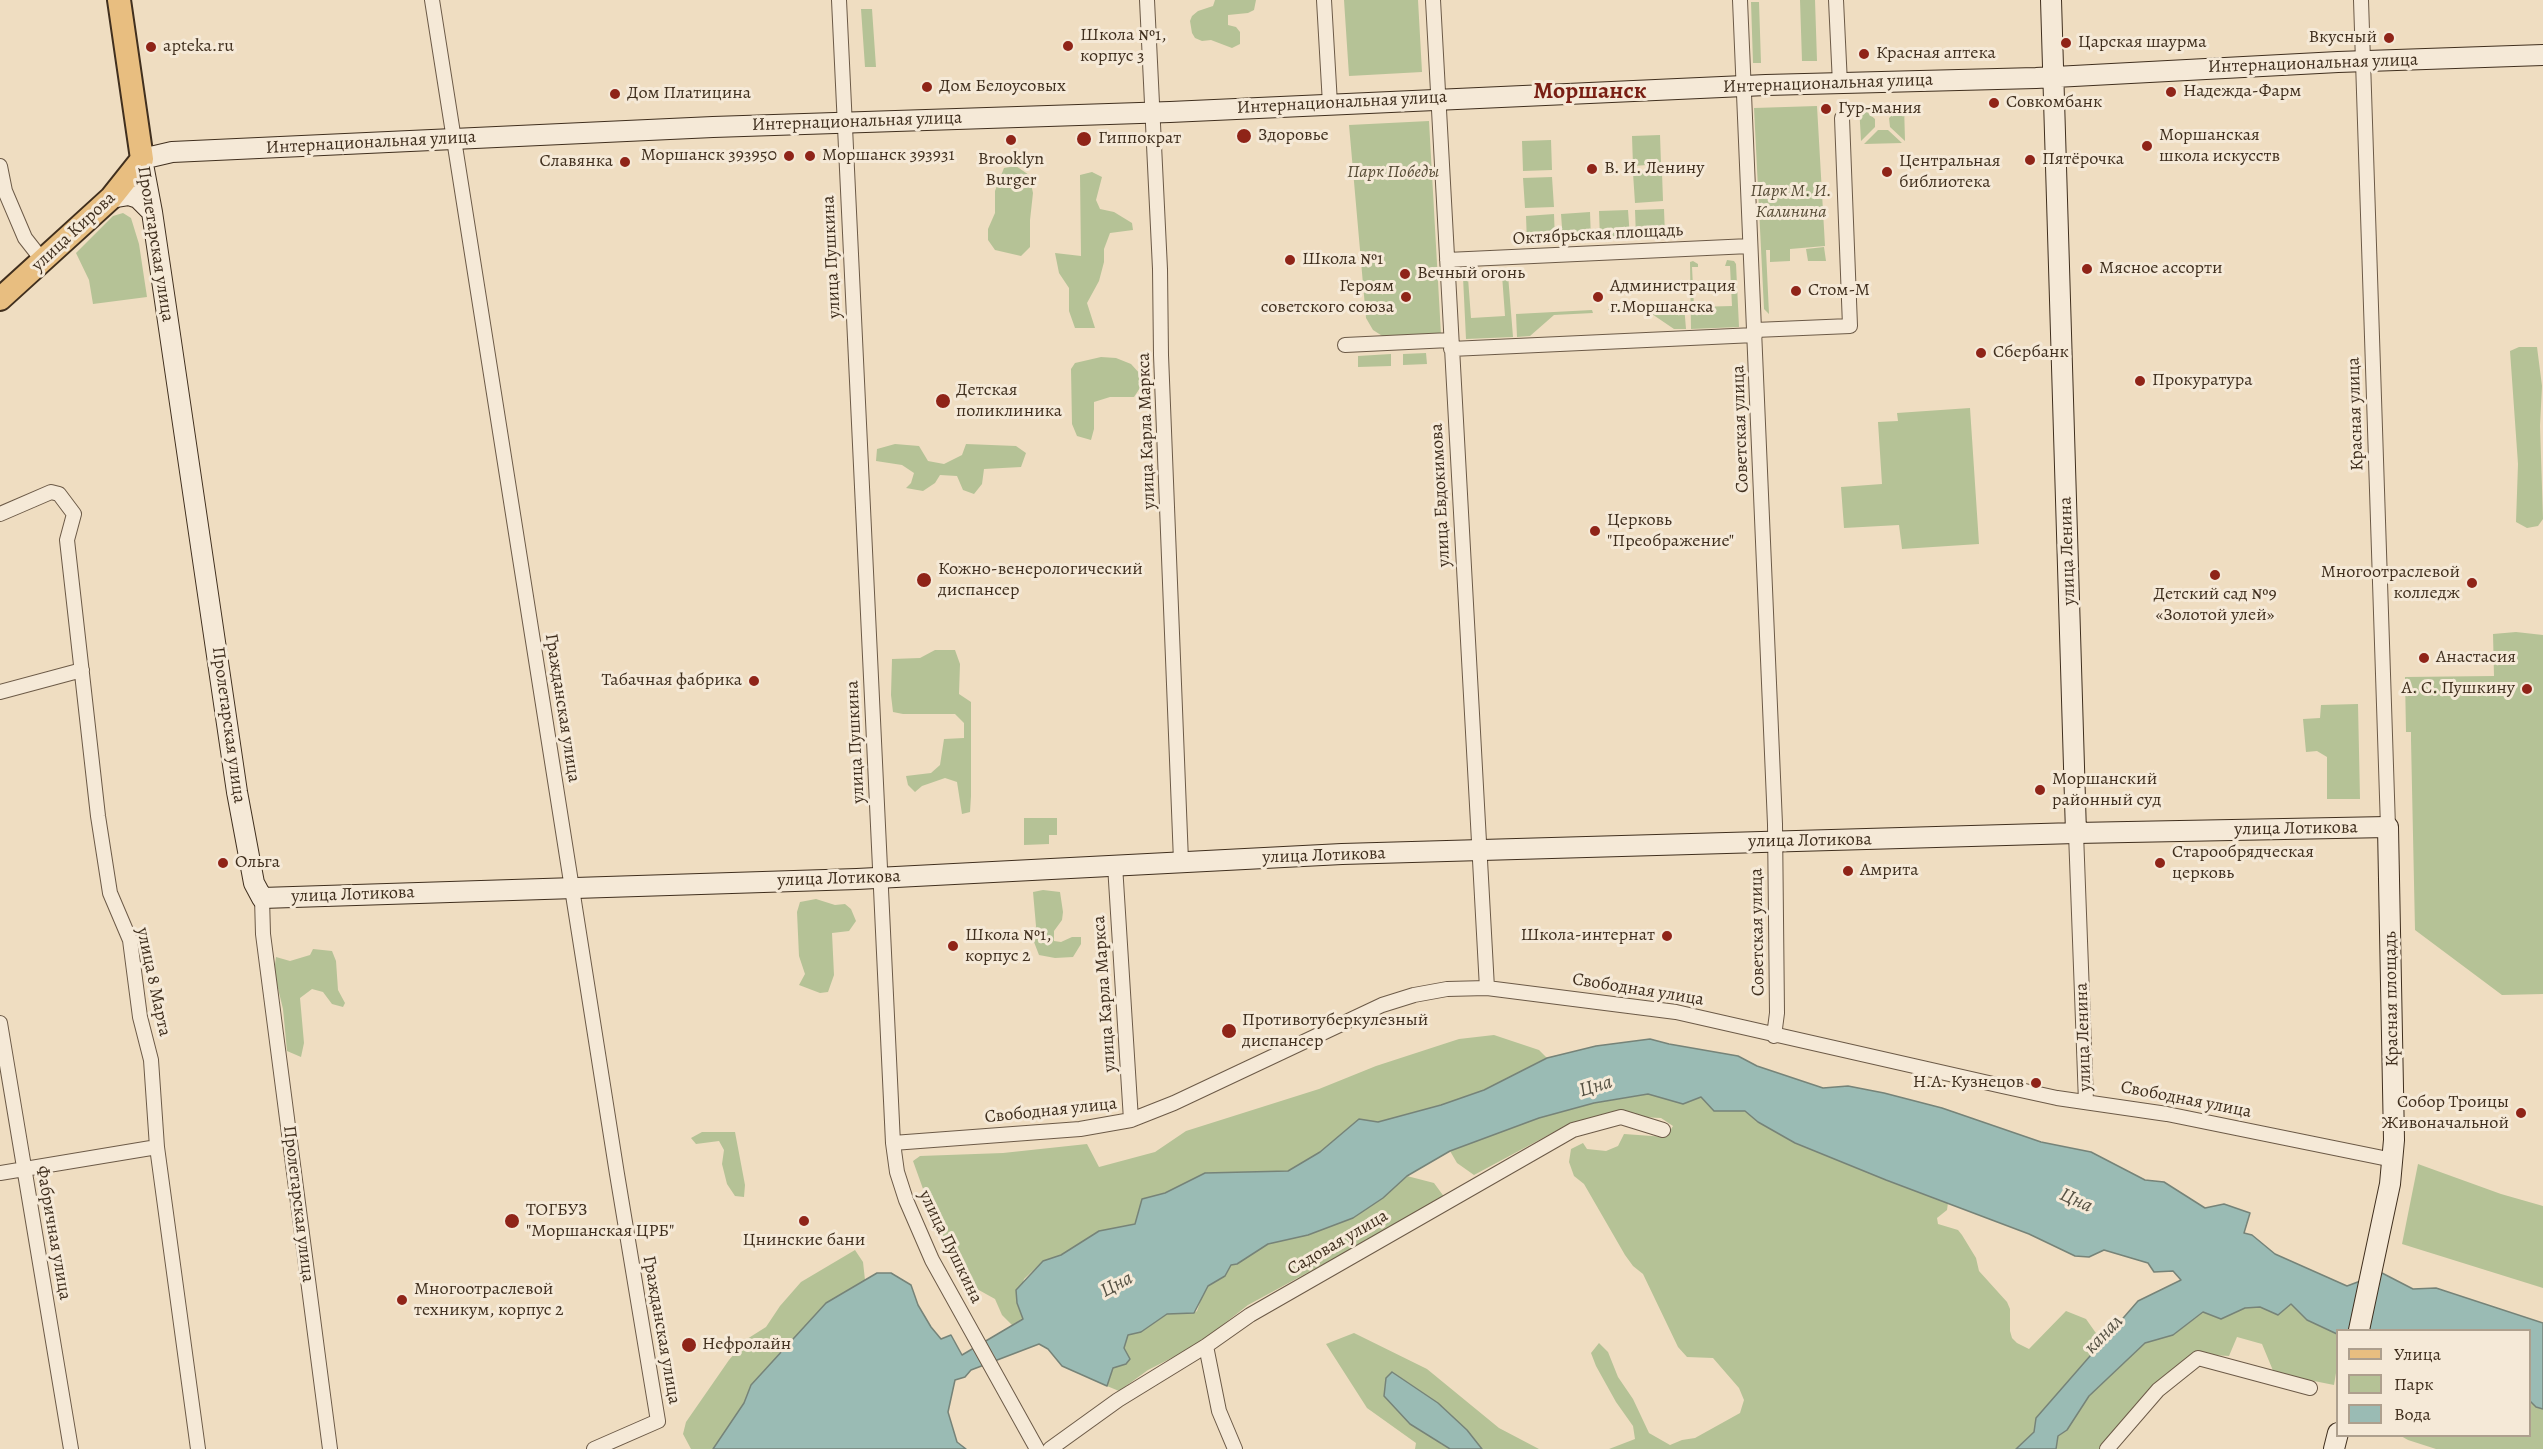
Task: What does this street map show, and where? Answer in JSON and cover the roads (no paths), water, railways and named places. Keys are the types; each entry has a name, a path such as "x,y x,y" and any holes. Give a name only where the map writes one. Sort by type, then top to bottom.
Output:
{"main road":[{"name":"Пролетарская улица","path":"119,0 142,159"},
{"name":"улица Кирова","path":"0,299 111,198 142,159"}],"street":[{"name":"Гражданская улица","path":"432,0 574,888 618,1185 658,1421 594,1449"},
{"name":"улица Пушкина","path":"839,0 893,1143 897,1173 912,1214 933,1260 1037,1449"},
{"name":"улица Карла Маркса","path":"1147,0 1160,268 1181,861"},
{"path":"1323,0 1330,104"},
{"name":"улица Евдокимова","path":"1433,0 1486,988"},
{"name":"Советская улица","path":"1740,0 1776,842 1777,1012 1774,1036"},
{"path":"1836,0 1840,84"},
{"name":"улица Ленина","path":"2051,0 2086,1102"},
{"name":"Красная улица","path":"2361,0 2388,826"},
{"name":"Интернациональная улица","path":"142,159 172,152 453,138 1152,112 1743,86 2053,77 2363,61 2543,55"},
{"path":"1345,345 1450,345 1755,333 1850,326 1842,118"},
{"name":"Пролетарская улица","path":"142,159 152,212 237,792 254,883 262,898 262,934 330,1449"},
{"path":"0,166 5,191 26,238 43,261"},
{"path":"111,198 129,195 138,198 152,212"},
{"name":"Октябрьская площадь","path":"1447,260 1750,246"},
{"name":"улица 8 Марта","path":"0,514 51,492 60,494 74,514 67,540 98,816 110,893 130,940 140,1017 151,1060 157,1147 198,1449"},
{"path":"0,692 82,670"},
{"name":"улица Лотикова","path":"262,898 880,878 1181,861 2076,833 2388,826"},
{"name":"Красная площадь","path":"2359,1329 2393,1160 2388,826"},
{"name":"улица Карла Маркса","path":"1115,866 1131,1120"},
{"name":"Свободная улица","path":"893,1143 1080,1129 1131,1120 1174,1103 1382,1005 1414,995 1447,989 1486,988 1676,1012 1980,1082 2086,1102 2167,1114 2393,1160"},
{"name":"Фабричная улица","path":"0,1023 71,1449"},
{"name":"Садовая улица","path":"1050,1449 1118,1401 1206,1346 1250,1315 1573,1130 1621,1118 1662,1130"},
{"path":"0,1173 157,1147"},
{"path":"1206,1346 1219,1410 1235,1449"},
{"path":"2108,1449 2157,1390 2198,1358 2310,1388"}],"water":[{"name":"Цна","path":"1650,1039 1738,1056 1757,1066 1823,1088 1848,1086 1942,1108 2041,1142 2091,1152 2145,1180 2164,1182 2205,1208 2224,1204 2250,1213 2244,1233 2252,1235 2275,1254 2347,1286 2382,1273 2413,1289 2436,1288 2543,1323 2543,1409 2531,1402 2531,1329 2336,1329 2336,1334 2307,1320 2291,1304 2278,1315 2260,1307 2245,1308 2221,1319 2203,1312 2173,1335 2145,1343 2089,1396 2067,1430 2058,1436 2056,1449 2016,1449 2034,1432 2036,1418 2138,1301 2181,1280 2173,1271 2154,1272 2148,1263 2104,1250 2089,1257 2075,1256 2029,1234 1795,1143 1758,1122 1745,1111 1714,1111 1701,1097 1683,1104 1648,1094 1594,1103 1539,1118 1450,1151 1407,1176 1383,1198 1353,1218 1308,1235 1268,1244 1237,1264 1231,1265 1225,1276 1208,1286 1194,1313 1167,1314 1141,1332 1128,1335 1124,1348 1130,1359 1126,1364 1113,1368 1107,1386 1062,1366 1048,1349 1039,1344 971,1370 965,1377 955,1380 948,1412 957,1442 966,1449 713,1449 744,1403 751,1385 826,1303 877,1273 891,1273 911,1285 918,1305 931,1327 941,1339 951,1335 962,1355 1023,1319 1017,1303 1016,1290 1043,1261 1061,1255 1099,1231 1135,1224 1142,1199 1165,1193 1205,1173 1288,1171 1320,1152 1359,1119 1378,1122 1441,1105 1484,1090 1547,1058 1596,1046"},
{"path":"1392,1372 1438,1403 1467,1430 1482,1449 1450,1449 1410,1424 1384,1396 1386,1378"}],"place":[{"name":"Вкусный","path":"2389,38"},
{"name":"Царская шаурма","path":"2066,43"},
{"name":"Школа №1, корпус 3","path":"1068,46"},
{"name":"apteka.ru","path":"151,47"},
{"name":"Красная аптека","path":"1864,54"},
{"name":"Дом Белоусовых","path":"927,87"},
{"name":"Надежда-Фарм","path":"2171,92"},
{"name":"Дом Платицина","path":"615,94"},
{"name":"Совкомбанк","path":"1994,103"},
{"name":"Гур-мания","path":"1826,109"},
{"name":"Здоровье","path":"1244,136"},
{"name":"Гиппократ","path":"1084,139"},
{"name":"Brooklyn Burger","path":"1011,140"},
{"name":"Моршанская школа искусств","path":"2147,146"},
{"name":"Моршанск 393950","path":"789,156"},
{"name":"Моршанск 393931","path":"810,156"},
{"name":"Пятёрочка","path":"2030,160"},
{"name":"Славянка","path":"625,162"},
{"name":"В. И. Ленину","path":"1592,169"},
{"name":"Центральная библиотека","path":"1887,172"},
{"name":"Школа №1","path":"1290,260"},
{"name":"Мясное ассорти","path":"2087,269"},
{"name":"Вечный огонь","path":"1405,274"},
{"name":"Стом-М","path":"1796,291"},
{"name":"Героям советского союза","path":"1406,297"},
{"name":"Администрация г.Моршанска","path":"1598,297"},
{"name":"Сбербанк","path":"1981,353"},
{"name":"Прокуратура","path":"2140,381"},
{"name":"Детская поликлиника","path":"943,401"},
{"name":"Церковь \"Преображение\"","path":"1595,531"},
{"name":"Детский сад №9 «Золотой улей»","path":"2215,575"},
{"name":"Кожно-венерологический диспансер","path":"924,580"},
{"name":"Многоотраслевой колледж","path":"2472,583"},
{"name":"Анастасия","path":"2424,658"},
{"name":"Табачная фабрика","path":"754,681"},
{"name":"А. С. Пушкину","path":"2527,689"},
{"name":"Моршанский районный суд","path":"2040,790"},
{"name":"Ольга","path":"223,863"},
{"name":"Старообрядческая церковь","path":"2160,863"},
{"name":"Амрита","path":"1848,871"},
{"name":"Школа-интернат","path":"1667,936"},
{"name":"Школа №1, корпус 2","path":"953,946"},
{"name":"Противотуберкулезный диспансер","path":"1229,1031"},
{"name":"Н.А. Кузнецов","path":"2036,1083"},
{"name":"Собор Троицы Живоначальной","path":"2521,1113"},
{"name":"ТОГБУЗ \"Моршанская ЦРБ\"","path":"512,1221"},
{"name":"Цнинские бани","path":"804,1221"},
{"name":"Многоотраслевой техникум, корпус 2","path":"402,1300"},
{"name":"Нефролайн","path":"689,1345"}],"district":[{"name":"Моршанск","path":"1590,92"}],"park label":[{"name":"Парк Победы","path":"1393,173"},
{"name":"Парк М. И. Калинина","path":"1791,202"}],"water label":[{"name":"канал","path":"2104,1335"}]}
